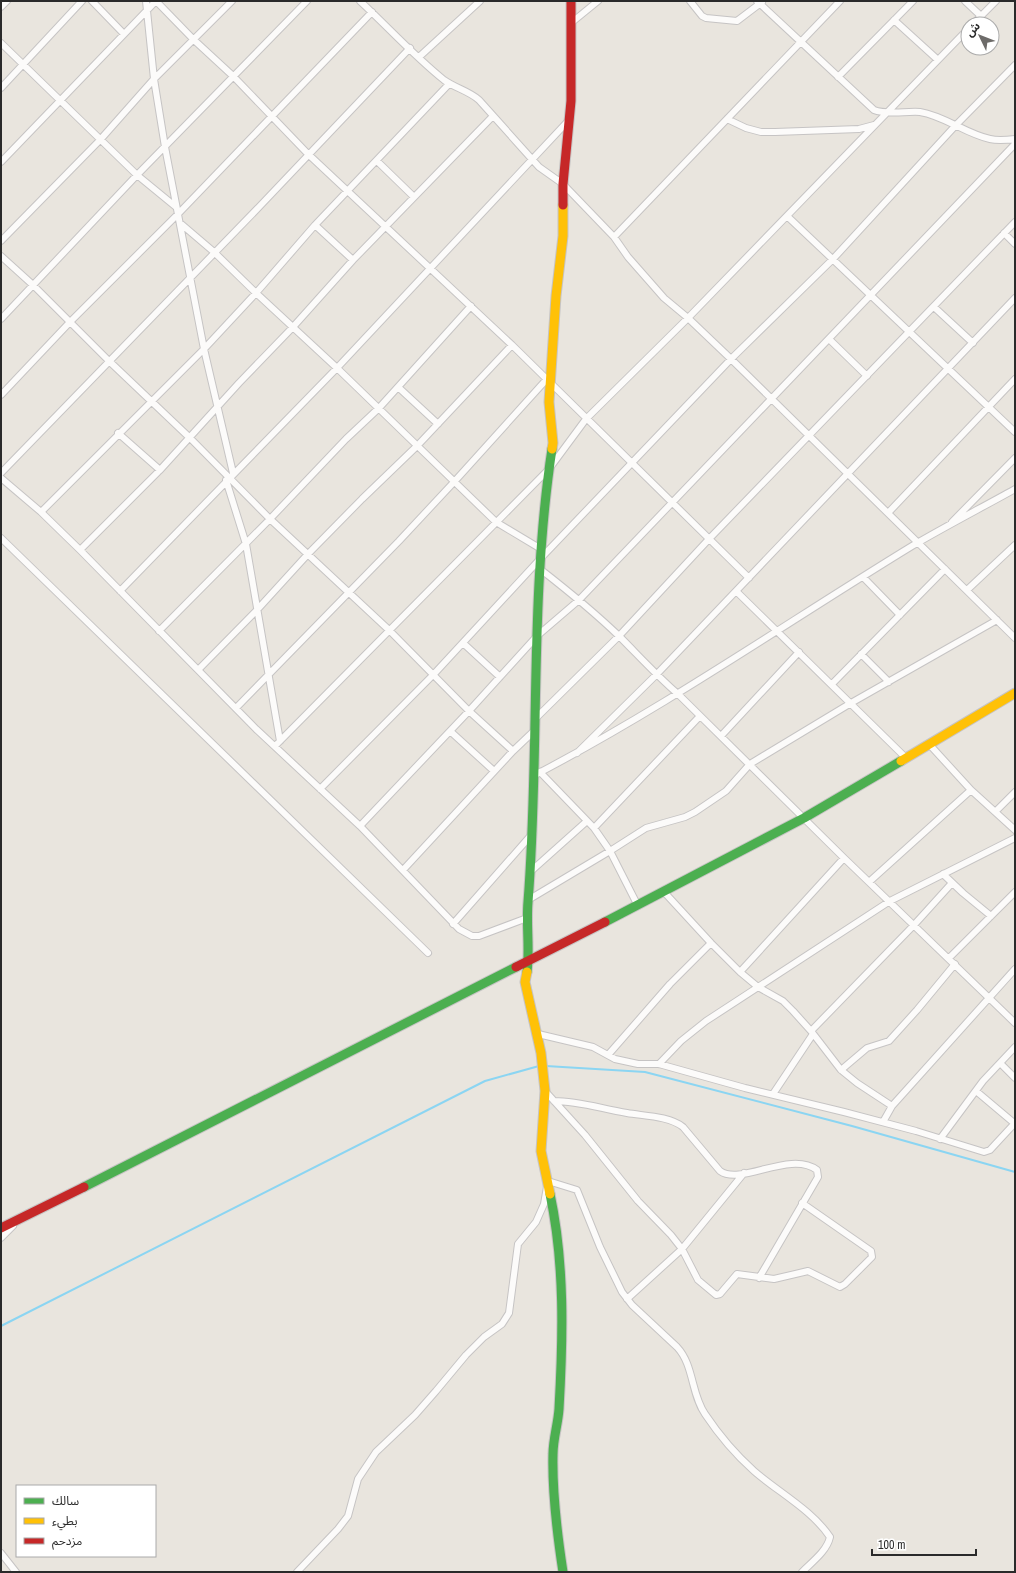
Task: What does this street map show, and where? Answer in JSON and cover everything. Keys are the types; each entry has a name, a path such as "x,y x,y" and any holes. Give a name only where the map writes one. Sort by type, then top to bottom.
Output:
{"main road":[{"path":"563,1572 559,1545 553,1473 553,1452 560,1394 560,1276 555,1220 541,1151 545,1091 538,1034 525,982 528,962 527,918 537,774 534,731 540,568 548,468 553,443 548,382 563,236 563,184 570,118 572,80 571,1"},
{"path":"1,1228 665,892 804,818 1015,693"}],"street":[{"path":"1,7 7,1"},
{"path":"1,88 82,1"},
{"path":"92,1 124,34"},
{"path":"146,1 154,79 165,147 204,349 217,407 229,476 246,544 256,611 280,742"},
{"path":"1,162 156,1 194,40 233,76 308,154 512,344 548,382 749,578"},
{"path":"1,241 100,140 154,79 232,1"},
{"path":"1,319 137,175 307,1"},
{"path":"360,1 419,58 449,84 474,96 539,167 563,184 614,237 653,287 688,318 772,398 1015,638"},
{"path":"419,58 480,1"},
{"path":"571,23 598,1"},
{"path":"690,1 702,16 706,18 734,22 741,19 760,2 872,108 882,112 921,112 933,115 991,139 1015,139"},
{"path":"614,237 840,1"},
{"path":"838,77 913,1"},
{"path":"965,1 981,16 996,1"},
{"path":"1,395 70,322 178,214 271,115 372,12"},
{"path":"894,20 938,60"},
{"path":"275,746 548,468 586,419 688,318 960,37"},
{"path":"1,43 137,175 176,207"},
{"path":"1,472 259,207 410,48"},
{"path":"320,789 434,674 541,553 632,464 731,359 833,259 956,125 1015,65"},
{"path":"41,512 150,401 204,349 256,293 315,225 349,191 449,84"},
{"path":"80,550 160,470 353,260 493,116"},
{"path":"120,591 229,476 337,368 570,118"},
{"path":"727,118 746,128 761,132 858,129 876,124"},
{"path":"360,826 469,711 537,636 579,600 1015,144"},
{"path":"377,161 414,197"},
{"path":"787,216 1015,432"},
{"path":"535,719 619,636 709,539 1015,222"},
{"path":"180,223 214,252 337,368 496,522 541,553"},
{"path":"315,225 353,260"},
{"path":"1004,233 1015,244"},
{"path":"1,256 33,285 150,401 229,476 270,519 389,630 469,711 513,751"},
{"path":"577,753 656,676 1015,298"},
{"path":"159,631 246,544 346,439 379,408 471,306"},
{"path":"934,307 973,343"},
{"path":"829,339 867,376"},
{"path":"198,670 256,611 308,554 418,445 512,344"},
{"path":"888,513 1015,379"},
{"path":"236,708 349,593 548,382"},
{"path":"398,387 438,424"},
{"path":"118,433 160,470"},
{"path":"947,527 1015,458"},
{"path":"1,478 41,512 236,708 360,826 452,924 465,934 479,936 527,918"},
{"path":"638,906 610,851 594,828 537,774 577,753 678,694 863,577 919,543 1015,489"},
{"path":"1,538 428,953"},
{"path":"967,590 1015,545"},
{"path":"540,568 619,636 656,676 678,694 844,858 1015,1023"},
{"path":"832,684 945,569"},
{"path":"863,577 900,615"},
{"path":"736,591 906,758"},
{"path":"528,900 646,828 684,817 695,812 726,791 750,764 851,703 997,620"},
{"path":"463,643 500,677"},
{"path":"721,736 799,652"},
{"path":"862,654 889,682"},
{"path":"594,828 700,716"},
{"path":"450,731 494,772"},
{"path":"402,870 513,751 534,731"},
{"path":"929,744 971,790 1015,830"},
{"path":"869,882 971,790"},
{"path":"995,812 1015,792"},
{"path":"530,872 587,821"},
{"path":"452,924 533,833"},
{"path":"659,1064 698,1026 890,901 1015,838"},
{"path":"740,972 844,858"},
{"path":"943,874 991,916"},
{"path":"773,1094 812,1032 952,883"},
{"path":"665,892 710,944 740,972 758,987 782,1001 812,1032 841,1070 857,1083 892,1106"},
{"path":"949,958 1015,892"},
{"path":"608,1055 670,984 710,944"},
{"path":"841,1070 867,1048 889,1041 918,1010 955,964"},
{"path":"883,1122 892,1106 1015,969"},
{"path":"538,1034 588,1046 614,1059 638,1064 659,1064 745,1088 883,1122 987,1152 1015,1123 976,1091"},
{"path":"940,1139 976,1091 1015,1047"},
{"path":"1000,1063 1015,1078"},
{"path":"545,1091 595,1147 638,1201 682,1249 698,1280 716,1295 720,1294 737,1274 759,1278 778,1279 808,1271 840,1287 845,1284 872,1257 871,1251 802,1203"},
{"path":"554,1101 582,1103 678,1123 720,1171 728,1175 744,1174 777,1166 796,1164 817,1170 818,1175 759,1278"},
{"path":"627,1300 682,1249 744,1174"},
{"path":"297,1572 346,1519 350,1510 358,1479 376,1452 415,1415 436,1392 466,1354 508,1318 518,1244 536,1222 544,1204 548,1181 577,1190 600,1247 627,1300 680,1350 685,1359 703,1412 735,1453 755,1472 793,1501 825,1529 830,1537 828,1544 802,1572"},
{"path":"1,1238 22,1218"},
{"path":"1,1553 16,1572"}],"waterway":[{"path":"1,1326 485,1081 539,1066"},
{"path":"546,1066 645,1072 852,1126 1015,1172"}],"traffic: fast":[{"path":"527,972 528,911 534,789 537,619 545,505 552,449"},
{"path":"605,922 804,818 901,761"},
{"path":"84,1187 516,967"},
{"path":"550,1194 555,1220 562,1301 559,1409 553,1448 553,1483 555,1513 563,1572"}],"traffic: slow":[{"path":"552,449 553,443 549,402 556,296 563,236 563,205"},
{"path":"901,761 1015,693"},
{"path":"527,972 525,982 541,1053 545,1091 541,1151 550,1194"}],"traffic: jam":[{"path":"563,205 563,184 571,101 571,1"},
{"path":"516,967 605,922"},
{"path":"1,1228 84,1187"}]}
